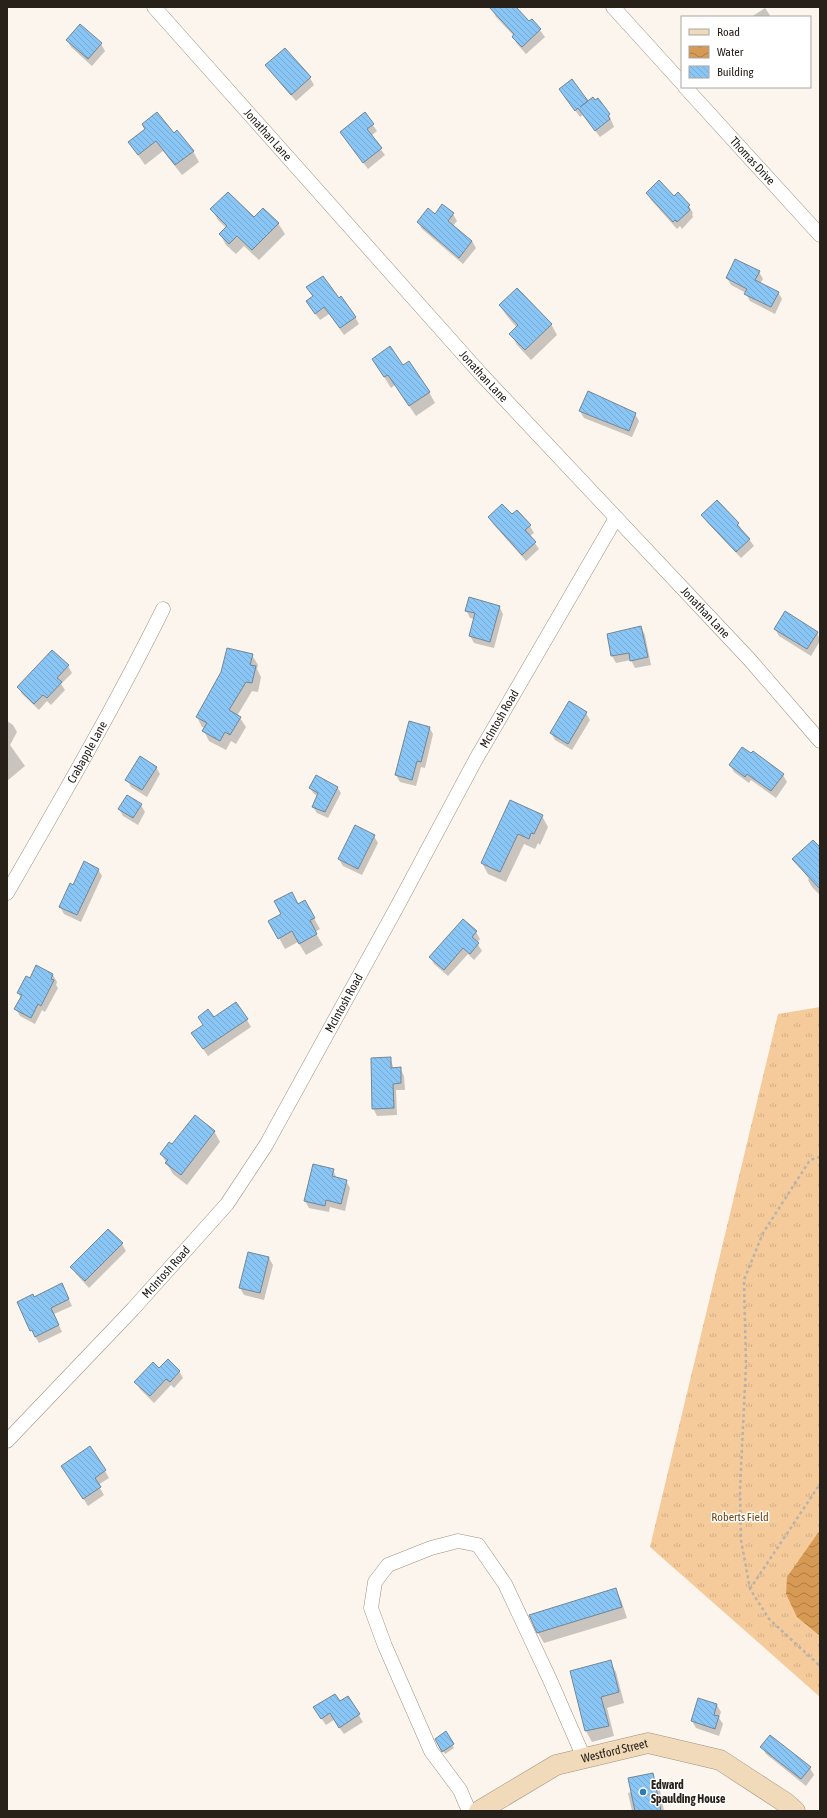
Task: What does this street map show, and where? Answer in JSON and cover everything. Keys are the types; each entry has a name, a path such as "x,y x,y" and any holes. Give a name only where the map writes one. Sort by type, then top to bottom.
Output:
{"main road":[{"name":"Westford Street","path":"479,1811 556,1765 648,1743 720,1760 786,1803 795,1811"}],"street":[{"name":"Jonathan Lane","path":"154,7 480,372 750,660 820,741"},
{"path":"613,7 681,82"},
{"name":"Thomas Drive","path":"687,88 820,235"},
{"name":"McIntosh Road","path":"7,1441 134,1309 227,1204 266,1145 398,905 476,759 616,518"},
{"name":"Crabapple Lane","path":"7,893 72,780 130,674 163,609"},
{"path":"470,1811 460,1790 431,1751 385,1646 371,1608 375,1582 388,1566 431,1548 458,1541 478,1545 505,1584 550,1680 584,1758"}],"path":[{"path":"820,1157 810,1160 762,1233 744,1280 746,1365 740,1489 741,1540 750,1589 769,1619 820,1666"},
{"path":"750,1589 820,1484"}],"green space":[{"name":"Roberts Field","path":"820,1007 820,1697 650,1547 778,1014"}],"water":[{"path":"820,1530 820,1636 797,1617 786,1594 787,1577"}],"building":[{"path":"489,7 516,7 529,21 532,19 541,29 522,47 512,37 514,34"},
{"path":"80,24 102,43 88,59 66,40"},
{"path":"285,48 311,77 291,95 265,65"},
{"path":"572,79 588,101 593,97 595,100 598,98 610,114 608,116 610,119 595,131 578,108 575,111 559,89"},
{"path":"157,112 174,133 177,130 194,151 175,165 156,141 138,155 128,142 145,129 142,124"},
{"path":"365,112 374,124 367,129 382,148 363,163 340,132"},
{"path":"659,180 674,196 678,192 690,205 688,207 690,210 677,222 675,220 673,222 646,193"},
{"path":"228,192 254,217 263,208 279,223 252,250 237,236 229,244 219,234 227,226 210,209"},
{"path":"442,204 454,213 448,221 472,241 459,258 417,222 428,208 435,214"},
{"path":"735,259 760,271 755,280 779,292 771,307 744,294 747,289 726,278"},
{"path":"323,276 339,298 341,296 356,317 340,328 324,307 315,314 306,301 313,296 306,287"},
{"path":"517,288 552,324 525,350 509,334 518,325 499,305"},
{"path":"390,346 403,365 409,361 430,392 409,406 388,375 384,377 372,359"},
{"path":"588,391 636,413 629,431 579,411"},
{"path":"717,500 739,523 737,525 750,539 736,552 701,515"},
{"path":"502,504 512,514 517,510 531,525 525,530 536,542 522,555 488,517"},
{"path":"469,597 500,606 490,642 469,636 475,613 465,611"},
{"path":"785,611 818,632 807,649 774,629"},
{"path":"641,626 648,657 630,661 629,653 611,656 607,634"},
{"path":"227,648 253,654 250,665 256,666 252,683 246,682 229,710 241,717 230,735 225,732 220,741 202,731 207,723 196,717 221,672"},
{"path":"52,650 69,665 57,678 62,682 47,698 43,695 34,704 17,687"},
{"path":"569,701 587,712 568,744 550,733"},
{"path":"409,721 430,727 421,762 417,761 412,780 395,775"},
{"path":"742,747 751,753 753,751 784,774 771,791 747,774 745,777 729,765"},
{"path":"140,756 157,767 142,790 125,780"},
{"path":"316,775 338,787 325,812 312,807 318,793 309,788"},
{"path":"127,795 142,804 133,818 118,809"},
{"path":"510,800 543,815 534,834 531,833 529,839 518,834 500,872 481,863"},
{"path":"355,825 375,835 358,869 338,859"},
{"path":"813,840 820,847 820,889 792,859"},
{"path":"84,861 99,869 77,915 59,907 70,883 73,885"},
{"path":"292,892 298,904 305,900 315,918 310,920 317,934 299,944 292,931 278,939 268,921 281,914 274,901"},
{"path":"463,919 477,931 472,937 479,943 470,954 463,948 444,970 429,957"},
{"path":"36,965 53,974 51,979 54,980 41,1006 38,1004 31,1018 14,1009 22,995 17,993 26,976 30,978"},
{"path":"236,1002 248,1019 203,1049 191,1033 203,1025 198,1017 208,1009 214,1017"},
{"path":"391,1057 391,1068 401,1067 401,1083 393,1084 394,1108 372,1109 371,1058"},
{"path":"195,1115 215,1131 181,1175 165,1163 168,1160 160,1154 169,1142 172,1144"},
{"path":"313,1164 334,1169 332,1176 347,1180 341,1204 326,1200 325,1206 304,1201"},
{"path":"108,1229 123,1243 85,1281 70,1267"},
{"path":"248,1252 269,1257 260,1293 239,1288"},
{"path":"62,1283 69,1299 51,1308 59,1325 35,1337 32,1330 30,1331 17,1302 33,1294 34,1297"},
{"path":"168,1359 180,1371 170,1382 166,1379 150,1396 134,1382 153,1362 159,1368"},
{"path":"90,1446 106,1470 95,1478 101,1487 83,1499 61,1466"},
{"path":"616,1588 622,1607 537,1633 529,1615"},
{"path":"611,1660 619,1692 601,1697 609,1726 585,1731 570,1671"},
{"path":"335,1694 340,1701 348,1696 360,1714 339,1728 330,1713 321,1719 313,1707"},
{"path":"698,1698 717,1704 714,1715 719,1716 715,1729 691,1721"},
{"path":"446,1731 454,1744 442,1752 435,1739"},
{"path":"770,1735 811,1767 801,1779 760,1747"},
{"name":"Edward Spaulding House","path":"653,1773 661,1811 635,1811 628,1778"}],"place":[{"name":"Edward Spaulding House","path":"643,1792"}]}
